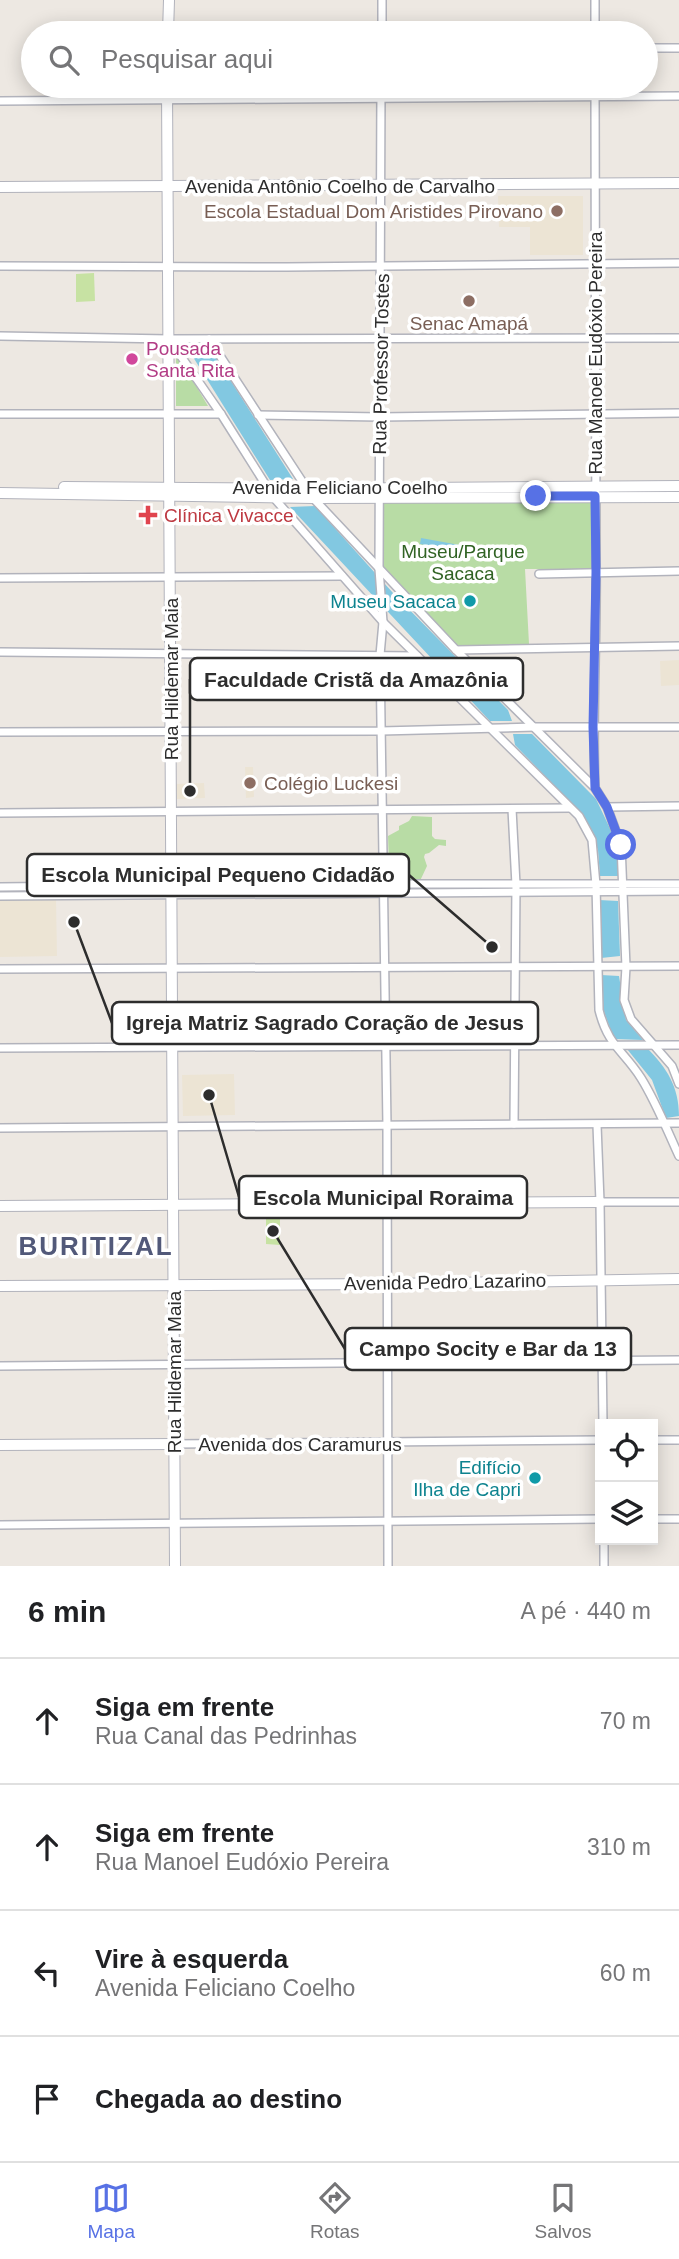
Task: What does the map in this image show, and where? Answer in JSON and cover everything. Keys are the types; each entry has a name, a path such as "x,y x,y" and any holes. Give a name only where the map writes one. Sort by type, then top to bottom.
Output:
{"street":[{"path":"168,21 169,0"},
{"path":"382,0 382,21"},
{"path":"595,0 595,21"},
{"path":"658,48 679,48"},
{"path":"658,96 679,96"},
{"path":"0,101 381,98"},
{"name":"Rua Professor Tostes","path":"381,98 379,572 383,622 380,655 387,1126 388,1566"},
{"name":"Rua Manoel Eudóxio Pereira","path":"595,98 595,788"},
{"name":"Rua Hildemar Maia","path":"167,100 175,1566"},
{"name":"Avenida Antônio Coelho de Carvalho","path":"0,187 679,183"},
{"path":"0,265 167,267 679,263"},
{"path":"0,336 169,339 679,338"},
{"path":"169,339 276,493 342,576 383,622 579,816 592,839 599,888 599,1010 603,1027 641,1077 666,1123 679,1156"},
{"path":"209,339 305,494 595,788 607,807 621,845 624,1000 631,1019 672,1066 679,1084"},
{"path":"258,415 380,418 679,413"},
{"path":"0,414 221,414"},
{"name":"Avenida Feliciano Coelho","path":"0,486 305,494 595,491 679,486"},
{"name":"Avenida Feliciano Coelho","path":"0,493 171,491"},
{"name":"Avenida Feliciano Coelho","path":"595,491 679,497"},
{"path":"539,574 679,571"},
{"path":"0,578 342,576"},
{"path":"456,650 679,646"},
{"path":"0,652 417,656"},
{"path":"0,732 679,727"},
{"path":"607,807 679,806"},
{"path":"0,813 570,808"},
{"path":"512,809 515,889 514,1124"},
{"path":"170,891 282,884 383,889 620,888 679,891"},
{"path":"282,884 282,894"},
{"path":"620,888 679,884"},
{"path":"0,887 67,891 282,894 383,889"},
{"path":"0,896 67,891"},
{"path":"0,969 679,966"},
{"path":"0,1048 679,1045"},
{"path":"0,1128 679,1123"},
{"path":"597,1125 603,1419"},
{"path":"0,1206 679,1202"},
{"name":"Avenida Pedro Lazarino","path":"0,1286 679,1279"},
{"path":"0,1366 679,1360"},
{"name":"Avenida dos Caramurus","path":"0,1444 595,1440"},
{"path":"658,1440 679,1440"},
{"path":"0,1525 595,1519"},
{"path":"658,1519 679,1519"},
{"path":"604,1545 604,1566"}],"shaded area":[{"name":"Escola Estadual Dom Aristides Pirovano","path":"498,196 583,196 583,255 530,255 530,227 499,227"},
{"path":"679,660 679,685 661,686 660,661"},
{"name":"Colégio Luckesi","path":"245,767 253,767 254,797 246,798"},
{"path":"204,783 205,798 177,799 176,784"},
{"path":"56,899 57,956 0,957 0,900"},
{"path":"234,1074 235,1115 183,1116 182,1075"}],"green space":[{"path":"94,273 95,301 76,302 76,274"},
{"path":"176,352 208,406 176,406"},
{"name":"Museu/Parque Sacaca","path":"593,497 594,569 525,569 529,644 457,647 381,567 380,499"},
{"path":"412,816 432,817 432,836 446,840 446,846 439,845 425,854 427,866 419,883 392,873 389,864 388,836 399,830 399,826 409,821"},
{"path":"266,1217 280,1217 280,1245 266,1244"}],"water":[{"path":"210,348 293,479 270,480 188,349"},
{"path":"315,506 393,593 508,710 512,721 490,721 290,507"},
{"path":"421,538 476,548 475,555 420,544"},
{"path":"513,734 532,734 596,799 616,841 620,876 600,876 598,850 583,815 515,745"},
{"path":"599,900 618,901 620,956 601,958"},
{"path":"601,975 619,976 626,1020 643,1040 614,1039 603,1009"},
{"path":"647,1048 660,1063 674,1087 679,1116 666,1118 652,1080 627,1049"}],"place":[{"name":"Escola Estadual Dom Aristides Pirovano","path":"557,211"},
{"name":"Senac Amapá","path":"469,301"},
{"name":"Pousada Santa Rita","path":"132,359"},
{"name":"Clínica Vivacce","path":"148,515"},
{"name":"Museu Sacaca","path":"470,601"},
{"name":"Colégio Luckesi","path":"250,783"},
{"name":"Faculdade Cristã da Amazônia","path":"190,791"},
{"name":"Igreja Matriz Sagrado Coração de Jesus","path":"74,922"},
{"name":"Escola Municipal Pequeno Cidadão","path":"492,947"},
{"name":"Escola Municipal Roraima","path":"209,1095"},
{"name":"Campo Socity e Bar da 13","path":"273,1231"},
{"name":"Edifício Ilha de Capri","path":"535,1478"}],"district":[{"name":"BURITIZAL","path":"96,1246"}],"route":[{"path":"536,496 595,496 595,788 607,807 621,845"}]}
